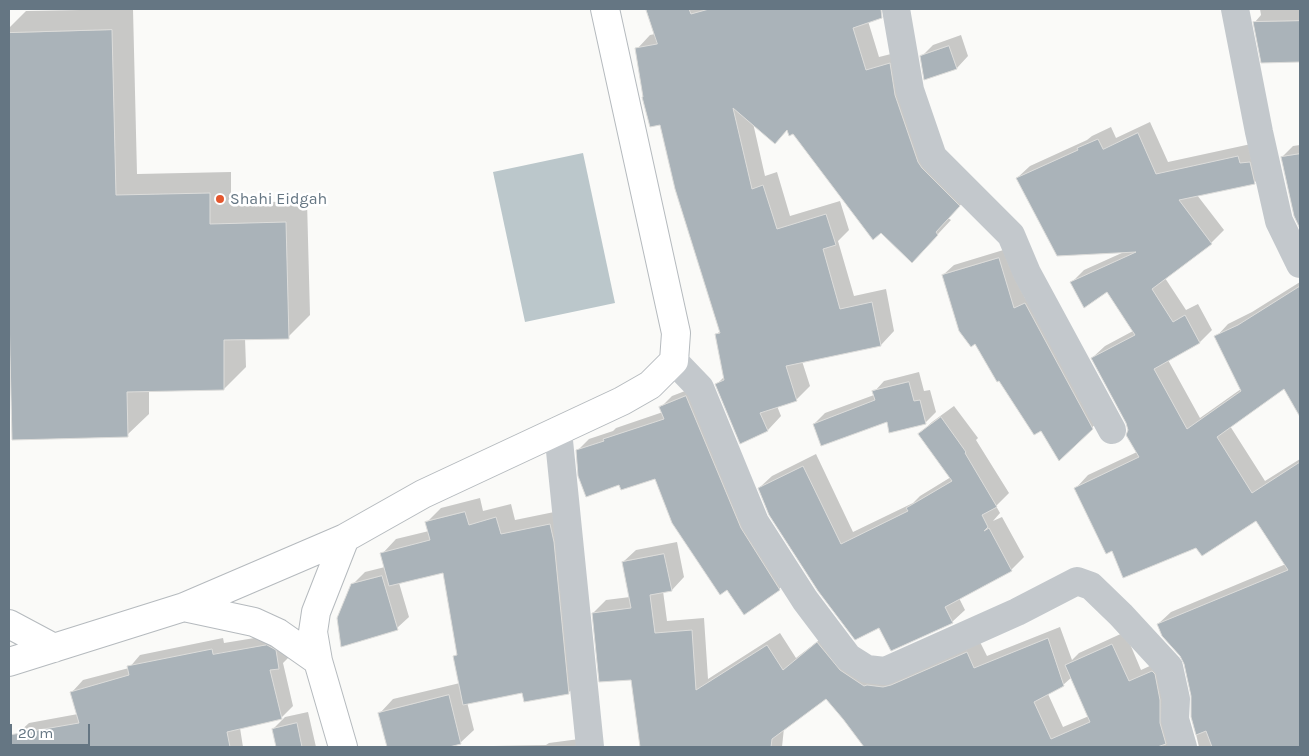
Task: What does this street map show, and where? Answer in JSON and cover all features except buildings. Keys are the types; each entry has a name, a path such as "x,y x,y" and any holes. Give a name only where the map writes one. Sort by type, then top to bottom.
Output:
{"main road":[{"path":"9,662 184,607 345,538 423,494 622,401 650,385 674,361 676,333 605,9"},
{"path":"343,747 318,661 313,632 316,612 345,538"},
{"path":"184,607 254,622 278,633 318,661"},
{"path":"9,624 54,648"}],"street":[{"path":"896,9 910,90 933,157 1011,235 1027,273 1112,430"},
{"path":"1235,9 1279,221 1300,264"},
{"path":"674,361 700,388 755,522 805,600 848,657 868,669 885,671 1017,612 1077,580 1091,586 1127,621 1169,667 1176,699 1175,719 1183,746 1181,747"},
{"path":"558,432 590,747"}],"shaded area":[{"path":"583,153 615,303 525,322 493,172"}],"place":[{"name":"Shahi Eidgah","path":"220,199"}]}
